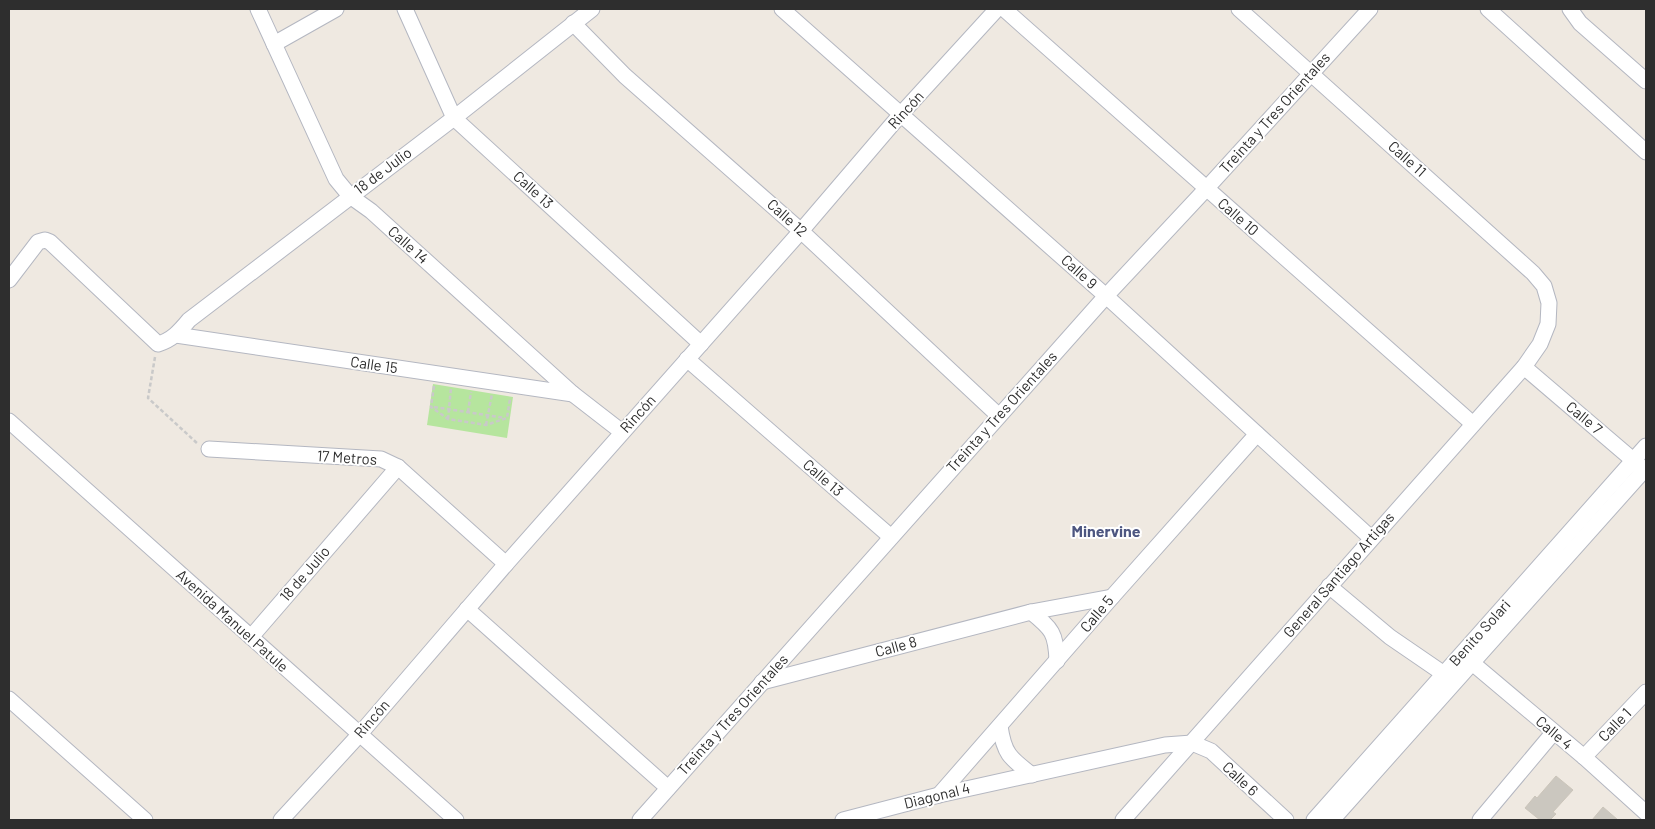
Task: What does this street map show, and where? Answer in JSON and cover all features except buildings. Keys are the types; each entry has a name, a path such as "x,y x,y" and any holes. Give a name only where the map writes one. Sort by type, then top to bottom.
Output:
{"street":[{"name":"Calle 14","path":"258,9 336,178 350,196 371,211 573,394 622,432"},
{"path":"274,44 336,9"},
{"name":"Calle 13","path":"405,9 454,118 701,344"},
{"name":"18 de Julio","path":"176,335 188,320 454,118 592,9"},
{"name":"Calle 9","path":"782,9 1106,296 1371,538"},
{"name":"Rincón","path":"281,820 359,735 506,564 801,231 901,114 997,9"},
{"name":"Calle 10","path":"1004,9 1473,424"},
{"name":"Calle 11","path":"1239,9 1533,273 1544,286 1549,303 1548,324"},
{"name":"Treinta y Tres Orientales","path":"640,820 1106,296 1370,9"},
{"path":"1488,9 1646,152"},
{"path":"1570,9 1580,23 1646,81"},
{"name":"Calle 12","path":"573,23 625,76 801,231 999,416"},
{"path":"9,280 38,242 45,240 50,242 158,344 166,342 176,335"},
{"name":"General Santiago Artigas","path":"1123,820 1524,367 1540,344 1548,324"},
{"name":"Calle 15","path":"176,335 573,394"},
{"name":"Calle 13","path":"688,359 891,537"},
{"name":"Calle 7","path":"1524,367 1641,466"},
{"name":"Avenida Manuel Patule","path":"9,421 456,820"},
{"name":"Calle 5","path":"939,795 1257,434"},
{"name":"Benito Solari","path":"1332,820 1466,658 1641,466 1646,446"},
{"name":"17 Metros","path":"209,449 381,459 398,467 506,564"},
{"name":"18 de Julio","path":"251,637 398,467"},
{"path":"1330,586 1390,637 1444,674"},
{"name":"Calle 8","path":"762,682 1031,612 1112,597"},
{"path":"467,609 668,788"},
{"path":"1031,612 1047,626 1056,641 1057,661"},
{"name":"Benito Solari","path":"1314,820 1444,674 1466,658"},
{"name":"Calle 4","path":"1466,658 1553,733 1584,757 1646,813"},
{"name":"Calle 1","path":"1584,757 1646,692"},
{"path":"9,699 145,820"},
{"path":"1000,726 1002,743 1012,759 1032,775"},
{"path":"1480,820 1553,733"},
{"name":"Diagonal 4","path":"843,820 939,795 1165,745 1192,743"},
{"name":"Calle 6","path":"1192,743 1211,751 1286,820"}],"path":[{"path":"158,344 148,398 198,444 209,449"},
{"path":"432,407 435,374"},
{"path":"448,419 452,376"},
{"path":"468,412 473,379"},
{"path":"486,425 494,382"},
{"path":"506,418 513,385"},
{"path":"432,407 506,418"},
{"path":"432,407 448,419 486,425 506,418"}],"green space":[{"path":"433,384 513,397 507,438 427,425"}],"district":[{"name":"Minervine","path":"1106,531"}]}
